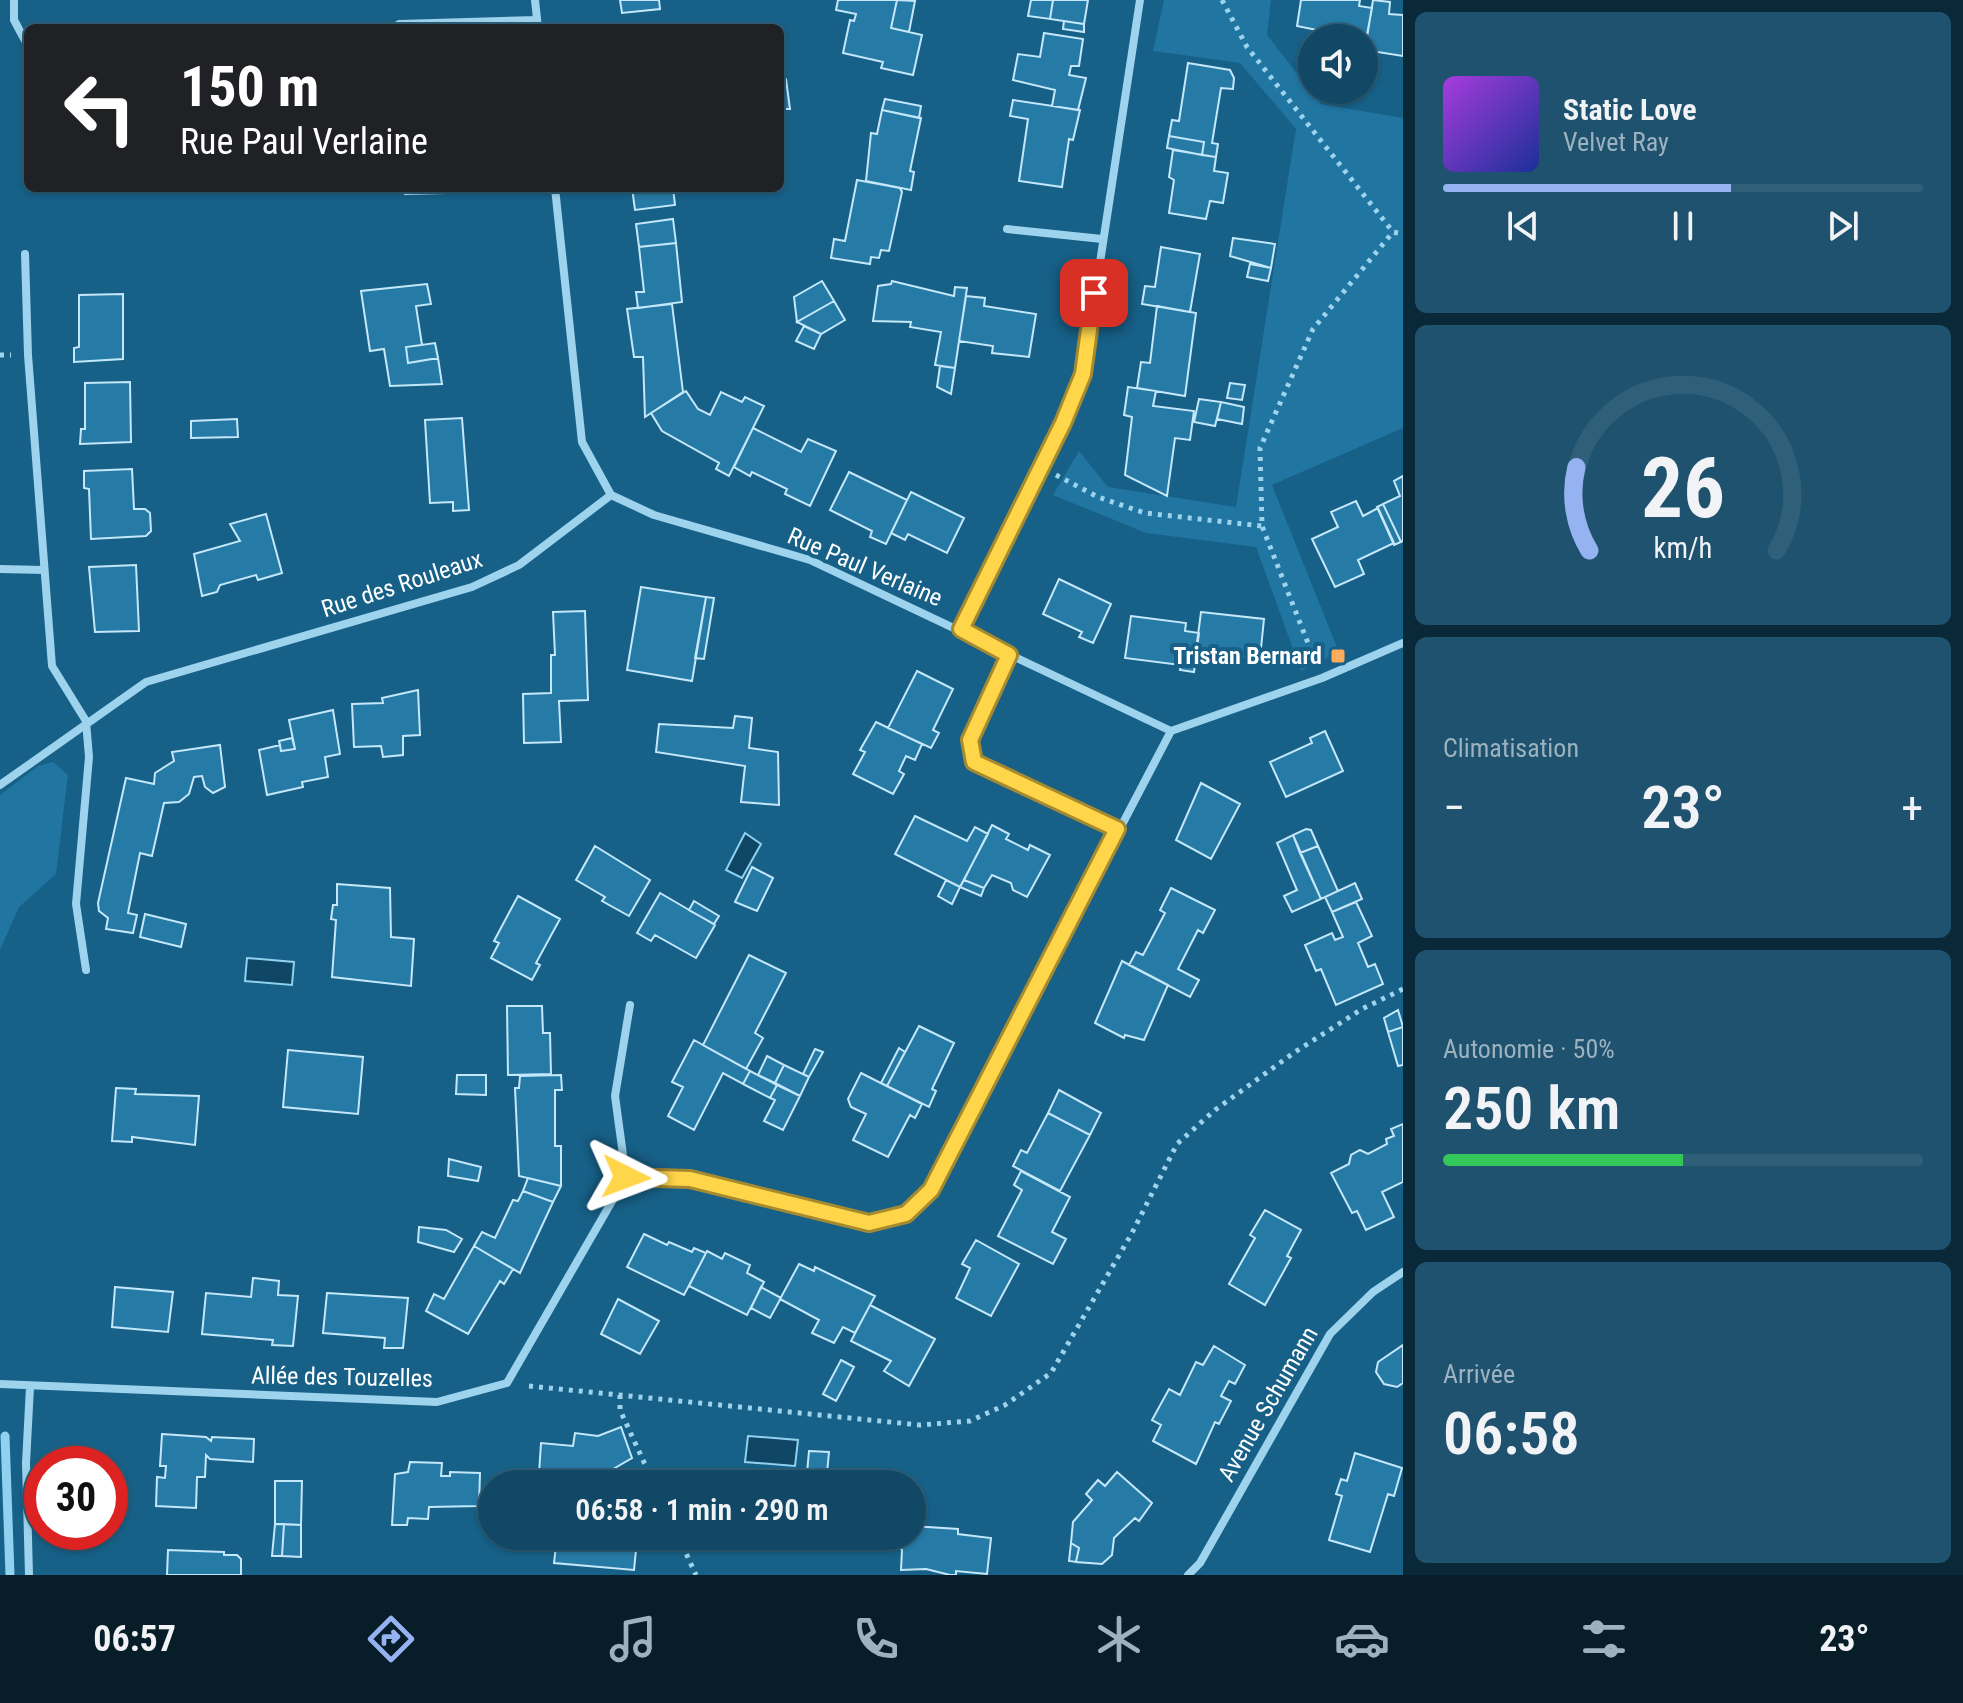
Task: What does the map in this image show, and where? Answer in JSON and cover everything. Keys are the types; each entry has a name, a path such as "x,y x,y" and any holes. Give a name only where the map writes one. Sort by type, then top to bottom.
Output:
{"street":[{"path":"14,0 14,20 24,39"},
{"path":"399,24 538,24 535,0"},
{"path":"961,629 1041,468 1083,374 1140,0"},
{"path":"555,192 582,442 611,495"},
{"path":"1007,229 1102,239"},
{"path":"25,254 28,355 52,666 86,721 89,757 76,904 86,970"},
{"name":"Rue Paul Verlaine","path":"611,495 654,515 810,560 1171,731"},
{"name":"Rue des Rouleaux","path":"0,785 86,721 146,682 472,587 519,565 611,495"},
{"path":"0,569 44,570"},
{"path":"626,1177 690,1179 869,1223 906,1214 931,1190 1117,829 1171,731 1322,678 1403,643"},
{"path":"507,1383 626,1177 615,1096 630,1005"},
{"name":"Avenue Schumann","path":"1188,1575 1200,1563 1330,1334 1373,1292 1403,1272"},
{"name":"Allée des Touzelles","path":"0,1384 437,1402 507,1383"},
{"path":"29,1575 26,1463 30,1387"}],"lane":[{"path":"1009,655 970,740 974,762 1117,829"}],"path":[{"path":"1222,0 1247,47 1393,232 1403,234"},
{"path":"1322,678 1262,526 1260,448 1313,329 1393,232"},
{"path":"1041,468 1098,497 1145,513 1262,526"},
{"path":"507,1383 920,1425 970,1421 1005,1405 1051,1373 1132,1233 1177,1144 1215,1110 1295,1052 1362,1009 1403,989"},
{"path":"620,1395 620,1410 648,1470"},
{"path":"684,1550 696,1575"}],"shaded area":[{"path":"1164,0 1271,0 1267,35 1298,75 1298,104 1321,104 1403,118 1403,428 1272,485 1339,652 1301,671 1256,547 1146,533 1053,495 1079,451 1108,487 1236,507 1296,129 1240,63 1153,51"},
{"path":"53,762 68,775 56,874 19,907 0,950 0,795 38,766"},
{"path":"745,833 761,844 742,878 726,870"},
{"path":"247,958 294,962 292,985 245,981"},
{"path":"748,1436 798,1440 795,1466 745,1462"}],"building":[{"path":"620,0 659,0 660,9 622,13"},
{"path":"838,0 897,0 891,28 922,35 913,75 881,68 883,62 843,53 850,20 854,21 856,14 836,10"},
{"path":"897,0 915,1 909,32 891,28"},
{"path":"1031,0 1053,0 1050,19 1028,16"},
{"path":"1053,0 1088,0 1084,24 1050,19"},
{"path":"1301,0 1360,0 1359,6 1372,8 1369,24 1297,26"},
{"path":"1373,0 1390,2 1389,14 1403,15 1403,56 1378,52 1378,24 1369,24"},
{"path":"1064,21 1084,24 1084,32 1063,29"},
{"path":"1044,33 1083,39 1079,66 1071,66 1069,75 1086,78 1078,110 1052,106 1055,90 1013,80 1018,54 1040,57"},
{"path":"1188,63 1230,70 1234,78 1233,89 1221,88 1212,143 1218,144 1216,157 1202,155 1204,142 1169,136 1172,120 1179,121"},
{"path":"784,79 786,79 790,109 784,109"},
{"path":"885,99 921,106 919,118 882,110"},
{"path":"1013,100 1080,110 1073,140 1069,139 1062,187 1019,181 1028,119 1010,116"},
{"path":"882,110 921,118 910,171 914,172 911,190 866,181 871,133 877,134"},
{"path":"1169,136 1204,142 1202,155 1167,148"},
{"path":"1173,150 1216,157 1214,171 1228,173 1223,203 1210,201 1206,219 1169,213 1174,180 1169,177"},
{"path":"857,180 900,188 902,192 889,251 881,250 879,258 871,257 870,264 831,258 834,239 845,241"},
{"path":"405,192 446,192 446,193"},
{"path":"633,192 673,192 675,205 635,210"},
{"path":"673,219 676,243 639,247 636,224"},
{"path":"1233,238 1275,244 1271,268 1230,256"},
{"path":"676,243 682,302 638,308 636,292 644,292 639,247"},
{"path":"1161,247 1200,254 1190,312 1142,304 1145,286 1155,287"},
{"path":"1250,264 1271,268 1268,281 1247,277"},
{"path":"822,281 834,301 797,322 794,297"},
{"path":"892,281 954,296 955,287 967,288 955,368 935,365 941,332 910,327 911,322 873,321 878,286 891,284"},
{"path":"427,284 431,304 416,306 422,345 406,347 408,363 438,358 442,384 390,386 384,349 370,351 361,291"},
{"path":"123,294 123,359 74,362 74,348 79,347 79,295"},
{"path":"966,296 985,298 984,306 1036,314 1029,357 992,353 993,346 959,341"},
{"path":"834,301 845,320 821,334 797,322"},
{"path":"672,304 683,392 645,417 643,357 634,357 627,309"},
{"path":"1157,306 1196,313 1185,396 1137,388 1141,362 1150,363"},
{"path":"804,326 821,334 814,349 796,341"},
{"path":"435,343 438,358 408,363 406,347"},
{"path":"940,366 955,368 951,394 937,387"},
{"path":"130,382 131,442 80,444 81,429 85,429 85,383"},
{"path":"1230,383 1245,385 1242,400 1227,398"},
{"path":"1128,387 1156,391 1153,406 1194,411 1190,440 1175,438 1167,496 1125,475 1132,417 1124,415"},
{"path":"686,391 698,409 710,415 721,392 742,402 745,397 764,406 729,476 716,469 719,463 662,431 651,413"},
{"path":"1199,399 1221,402 1215,426 1194,422"},
{"path":"1221,402 1244,407 1242,424 1217,419"},
{"path":"462,418 469,510 453,511 453,502 430,503 425,420"},
{"path":"237,419 238,437 191,438 191,421"},
{"path":"753,428 801,452 808,439 836,451 810,506 785,494 787,489 734,467"},
{"path":"132,469 134,509 145,509 150,513 151,531 146,536 91,539 89,489 84,488 84,471"},
{"path":"849,472 907,500 886,544 870,537 872,531 830,510"},
{"path":"1403,476 1401,542 1383,504 1400,496 1394,481"},
{"path":"911,492 964,518 947,553 908,534 905,540 891,533"},
{"path":"1356,501 1363,516 1378,508 1394,543 1358,560 1364,574 1335,587 1312,539 1338,527 1331,512"},
{"path":"1383,504 1401,542 1394,545 1377,507"},
{"path":"266,514 282,573 258,580 256,575 220,585 217,592 202,596 194,554 240,541 230,524"},
{"path":"136,565 139,631 95,632 89,567"},
{"path":"1059,579 1111,604 1093,643 1079,637 1082,632 1043,614"},
{"path":"641,587 706,597 692,681 627,670"},
{"path":"706,597 714,598 704,659 695,658"},
{"path":"585,611 588,700 559,701 561,742 524,743 523,694 551,693 551,655 555,655 553,612"},
{"path":"1201,612 1264,619 1260,658 1211,653 1211,659 1195,658"},
{"path":"1131,616 1186,623 1185,631 1199,633 1194,672 1180,670 1181,665 1125,658"},
{"path":"917,671 953,689 933,730 939,733 931,748 888,728"},
{"path":"418,690 420,735 403,736 403,755 383,757 381,746 354,747 352,704 383,703 382,698"},
{"path":"333,710 340,754 325,757 328,777 302,782 303,787 267,795 259,750 280,745 281,751 295,749 289,720"},
{"path":"735,716 752,718 749,748 778,752 779,805 741,802 745,766 656,752 659,724 733,728"},
{"path":"876,722 922,744 915,760 906,756 899,771 904,774 893,794 853,774 865,752 860,750"},
{"path":"1325,731 1343,771 1286,797 1270,762 1312,743 1310,738"},
{"path":"292,738 295,749 281,751 279,741"},
{"path":"220,745 225,787 213,793 205,787 202,776 194,777 189,794 179,802 164,803 152,856 140,853 128,913 137,915 133,933 106,929 108,918 99,911 98,903 126,778 154,784 155,773 174,761 172,752"},
{"path":"1201,783 1240,804 1211,859 1176,840"},
{"path":"915,816 967,841 975,827 988,834 960,887 895,854"},
{"path":"992,825 1009,834 1006,839 1028,850 1030,845 1050,855 1027,897 1013,890 1011,883 992,875 984,888 964,880"},
{"path":"1311,830 1318,846 1300,853 1293,835"},
{"path":"1293,835 1321,899 1292,912 1284,896 1297,890 1277,843"},
{"path":"595,846 650,880 629,916 602,901 605,897 576,880"},
{"path":"1318,846 1338,891 1321,899 1300,853"},
{"path":"752,867 773,878 757,911 735,902"},
{"path":"946,880 960,887 952,904 938,896"},
{"path":"964,880 984,888 981,896 960,887"},
{"path":"1355,883 1362,899 1332,912 1325,897"},
{"path":"337,884 390,888 391,937 414,939 411,986 332,977 336,920 331,919 333,905 337,905"},
{"path":"1171,888 1215,910 1203,933 1198,930 1178,969 1199,980 1190,997 1129,965 1136,952 1143,955 1165,913 1160,910"},
{"path":"660,893 715,925 696,958 655,935 651,941 637,933"},
{"path":"518,896 560,919 536,963 540,965 532,980 491,958 499,943 494,941"},
{"path":"694,901 719,916 714,924 689,910"},
{"path":"1356,902 1372,936 1358,943 1368,967 1375,964 1383,984 1336,1005 1321,969 1316,971 1305,945 1332,933 1335,940 1343,937 1332,912"},
{"path":"145,914 186,924 181,947 140,937"},
{"path":"749,955 786,973 755,1033 763,1038 746,1069 703,1045"},
{"path":"1122,961 1168,985 1144,1040 1125,1035 1124,1038 1095,1023"},
{"path":"507,1006 542,1006 543,1033 550,1033 551,1074 508,1075"},
{"path":"1398,1010 1403,1027 1388,1032 1384,1018"},
{"path":"919,1026 954,1043 932,1089 936,1091 929,1107 887,1086"},
{"path":"1403,1027 1403,1065 1398,1066 1388,1032"},
{"path":"694,1040 750,1071 743,1084 723,1073 694,1130 668,1116 683,1087 672,1082"},
{"path":"899,1048 905,1052 887,1086 881,1083"},
{"path":"815,1049 823,1052 809,1077 803,1074"},
{"path":"288,1050 363,1057 358,1114 283,1107"},
{"path":"767,1056 784,1065 775,1083 758,1075"},
{"path":"784,1065 809,1077 800,1096 775,1083"},
{"path":"750,1071 777,1085 770,1098 743,1084"},
{"path":"861,1073 922,1104 915,1118 910,1115 888,1157 853,1140 866,1114 851,1107 848,1099"},
{"path":"457,1075 486,1075 486,1095 456,1094"},
{"path":"561,1075 562,1090 555,1090 555,1146 561,1146 561,1186 519,1176 515,1088 519,1088 520,1076"},
{"path":"777,1085 800,1096 783,1130 764,1121 775,1100 770,1098"},
{"path":"116,1088 136,1089 135,1094 199,1096 195,1145 132,1137 132,1142 112,1141"},
{"path":"1059,1090 1101,1113 1090,1135 1048,1113"},
{"path":"1048,1113 1090,1135 1060,1191 1013,1166 1021,1150 1027,1153"},
{"path":"1403,1124 1403,1182 1382,1192 1394,1217 1366,1230 1357,1211 1352,1213 1331,1173 1349,1164 1351,1155 1360,1150 1368,1154 1387,1144 1386,1139 1394,1136 1391,1129"},
{"path":"449,1159 481,1167 478,1181 448,1176"},
{"path":"1021,1171 1070,1197 1052,1232 1066,1239 1053,1264 998,1236 1022,1190 1014,1185"},
{"path":"528,1178 561,1186 553,1202 523,1191"},
{"path":"523,1191 553,1202 520,1273 474,1246 482,1232 495,1238 513,1200 518,1201"},
{"path":"1265,1210 1301,1230 1287,1256 1291,1258 1265,1305 1229,1284 1255,1238 1250,1235"},
{"path":"419,1227 446,1230 462,1239 454,1252 418,1242"},
{"path":"644,1234 667,1245 669,1242 692,1252 694,1248 706,1253 684,1295 627,1267"},
{"path":"976,1240 1019,1264 991,1316 956,1298 970,1268 962,1264"},
{"path":"474,1246 513,1269 504,1284 500,1281 468,1334 426,1311 434,1294 444,1299"},
{"path":"707,1251 722,1259 725,1253 750,1265 747,1273 764,1282 747,1315 689,1286"},
{"path":"799,1264 814,1271 815,1267 875,1296 855,1333 843,1327 834,1343 812,1333 819,1320 780,1299"},
{"path":"253,1278 279,1281 278,1295 298,1296 293,1346 272,1345 273,1340 202,1334 206,1293 251,1297"},
{"path":"115,1287 173,1292 168,1332 112,1327"},
{"path":"761,1287 781,1298 770,1318 751,1308"},
{"path":"327,1293 408,1298 403,1348 384,1348 385,1338 323,1333"},
{"path":"618,1299 659,1321 640,1354 601,1334"},
{"path":"870,1305 935,1339 909,1386 884,1371 891,1361 851,1341"},
{"path":"1403,1345 1403,1383 1397,1387 1384,1384 1376,1372 1378,1362"},
{"path":"1214,1346 1245,1365 1235,1384 1229,1381 1221,1396 1231,1401 1219,1424 1215,1422 1196,1464 1153,1441 1161,1425 1152,1420 1169,1389 1180,1395 1196,1362 1203,1365"},
{"path":"841,1360 854,1367 836,1401 823,1394"},
{"path":"621,1427 632,1458 611,1470 539,1470 541,1443 573,1446 575,1433 598,1436"},
{"path":"162,1434 206,1437 211,1441 212,1437 254,1439 253,1462 210,1459 206,1455 205,1477 197,1477 196,1508 156,1506 157,1477 165,1478 166,1466 160,1466"},
{"path":"809,1451 829,1452 827,1470 807,1470"},
{"path":"1355,1453 1402,1468 1394,1496 1388,1494 1370,1552 1329,1540 1342,1496 1336,1494 1341,1479 1347,1481"},
{"path":"410,1462 442,1463 441,1476 450,1476 450,1472 478,1473 478,1506 429,1507 428,1519 408,1518 407,1525 392,1525 395,1474 408,1472"},
{"path":"1117,1472 1152,1503 1139,1521 1135,1518 1114,1538 1112,1555 1102,1564 1076,1562 1079,1548 1071,1543 1073,1522 1092,1500 1086,1494 1098,1480 1105,1486"},
{"path":"275,1481 302,1481 301,1525 275,1524"},
{"path":"275,1524 284,1524 282,1556 272,1556"},
{"path":"284,1524 301,1525 301,1557 282,1556"},
{"path":"926,1527 958,1529 958,1534 991,1538 987,1574 956,1571 956,1575 950,1575 926,1569 901,1570 902,1550 926,1550"},
{"path":"1071,1543 1079,1548 1076,1562 1069,1561"},
{"path":"168,1550 237,1555 241,1559 241,1575 167,1575"},
{"path":"556,1550 636,1550 634,1570 554,1563"}],"waterway":[{"path":"5,1436 10,1575"}],"place":[{"name":"Tristan Bernard","path":"1338,656"}],"route":[{"path":"626,1177 690,1179 869,1223 906,1214 931,1190 1117,829 974,762 970,740 1009,655 961,629 1063,423 1083,374 1094,293"}]}
